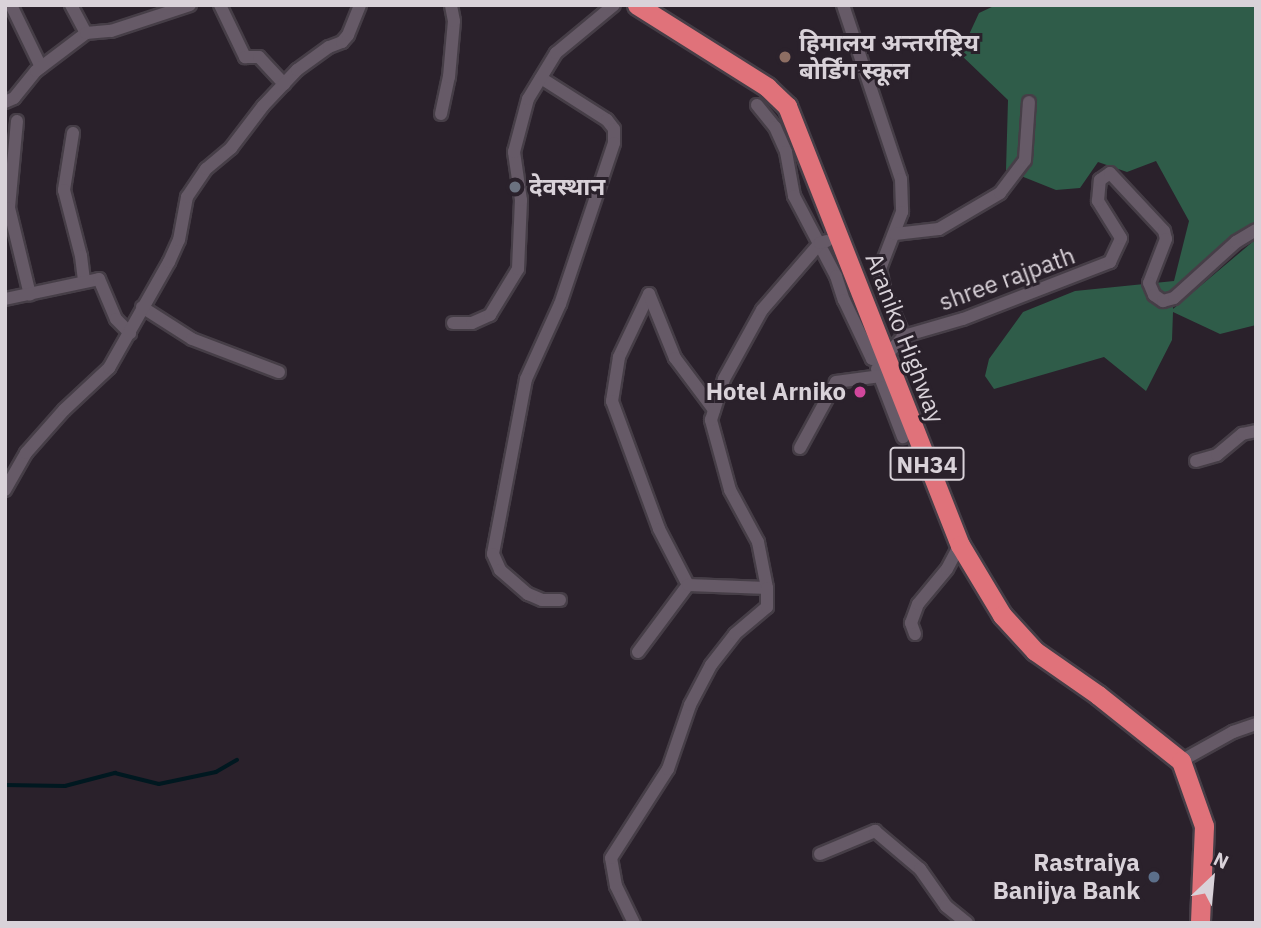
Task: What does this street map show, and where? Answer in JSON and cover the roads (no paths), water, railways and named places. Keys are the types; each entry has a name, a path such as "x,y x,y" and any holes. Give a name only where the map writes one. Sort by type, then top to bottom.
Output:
{"highway":[{"name":"Araniko Highway","path":"636,5 767,88 787,106 841,237 879,364 960,545 1003,615 1035,651 1098,695 1181,761"},
{"path":"1181,761 1204,825 1200,923"}],"street":[{"path":"11,5 41,67"},
{"path":"71,5 86,33"},
{"path":"5,102 14,98 41,67 86,33 111,31 190,5"},
{"path":"220,5 245,58 259,57 284,84"},
{"path":"5,490 26,453 64,410 109,368 179,240 187,197 206,169 231,148 284,84 314,56 342,42 348,35 360,5"},
{"path":"441,114 449,77 454,21 451,5"},
{"path":"453,323 472,323 490,316 518,270 522,200 514,152 528,99 556,53 614,5"},
{"path":"800,449 836,382 879,364 904,336 885,293 880,269 902,212 901,179 840,6"},
{"path":"541,78 607,120 614,129 614,143 560,304 526,379 493,554 500,570 528,594 542,600 560,600"},
{"path":"895,234 939,229 1000,193 1025,160 1029,102"},
{"path":"757,105 775,127 786,152 794,195 879,364 884,393 903,438"},
{"path":"17,121 9,208 30,295"},
{"path":"74,133 64,190 81,256 84,281"},
{"name":"shree rajpath","path":"904,336 963,319 1110,262 1121,238 1098,201 1101,180 1110,173 1164,232 1166,239 1149,283 1154,295 1163,300 1174,298 1236,242 1256,230"},
{"path":"634,923 616,886 611,858 668,769 690,705 711,666 735,634 767,607 767,588 758,542 727,479 711,419 724,379 762,310 820,243 841,237"},
{"path":"5,299 99,279 103,283 116,319 130,333"},
{"path":"688,585 679,572 659,528 611,401 619,357 649,294 675,358 714,410"},
{"path":"142,307 192,339 279,372"},
{"path":"1196,461 1217,454 1242,434 1256,431"},
{"path":"915,634 911,623 918,604 947,569 960,545"},
{"path":"688,585 767,588"},
{"path":"638,652 688,585"},
{"path":"1181,761 1233,732 1256,714"},
{"path":"1233,732 1256,724"},
{"path":"820,854 875,831 920,869 946,906 967,923"}],"waterway":[{"path":"5,785 65,786 115,773 159,784 216,772 237,760"}],"place":[{"name":"हिमालय अन्तर्राष्ट्रिय बोर्डिंग स्कूल","path":"785,57"},
{"name":"देवस्थान","path":"515,187"},
{"name":"Hotel Arniko","path":"860,392"},
{"name":"Rastraiya Banijya Bank","path":"1154,877"}]}
